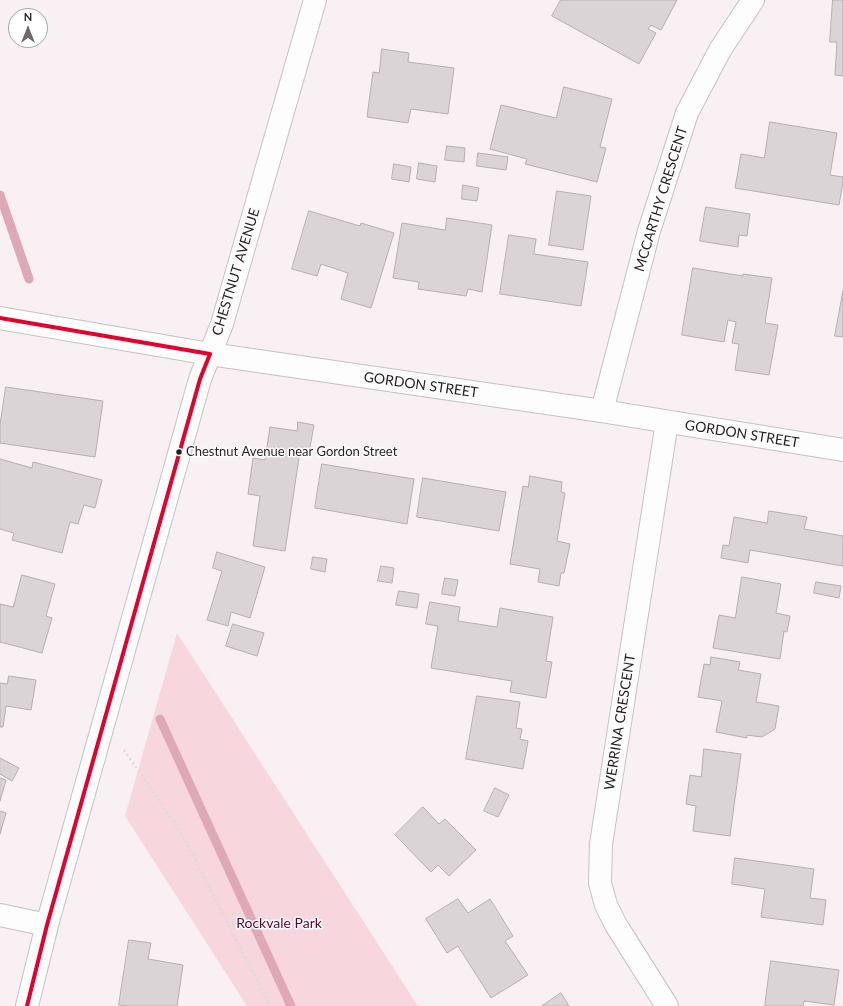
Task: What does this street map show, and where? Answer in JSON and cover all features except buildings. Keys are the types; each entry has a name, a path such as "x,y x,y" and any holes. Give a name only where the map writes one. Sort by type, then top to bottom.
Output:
{"street":[{"name":"CHESTNUT AVENUE","path":"26,1006 47,925 198,387 222,324 315,0"},
{"name":"MCCARTHY CRESCENT","path":"602,411 649,231 687,113 720,50 753,0"},
{"name":"GORDON STREET","path":"0,318 210,354 602,411 843,450"},
{"name":"WERRINA CRESCENT","path":"667,422 601,844 600,883 606,905 616,925 667,1006"},
{"path":"0,915 47,925"}],"path":[{"path":"104,722 182,834 270,1006"}],"green space":[{"name":"Rockvale Park","path":"177,633 418,1006 247,1006 125,816"}],"waterway":[{"path":"0,195 29,279"},
{"path":"160,719 291,1006"}],"transit line":[{"path":"0,318 210,354 200,379 47,925 27,1006"}],"place":[{"name":"Chestnut Avenue near Gordon Street","path":"179,452"}]}
